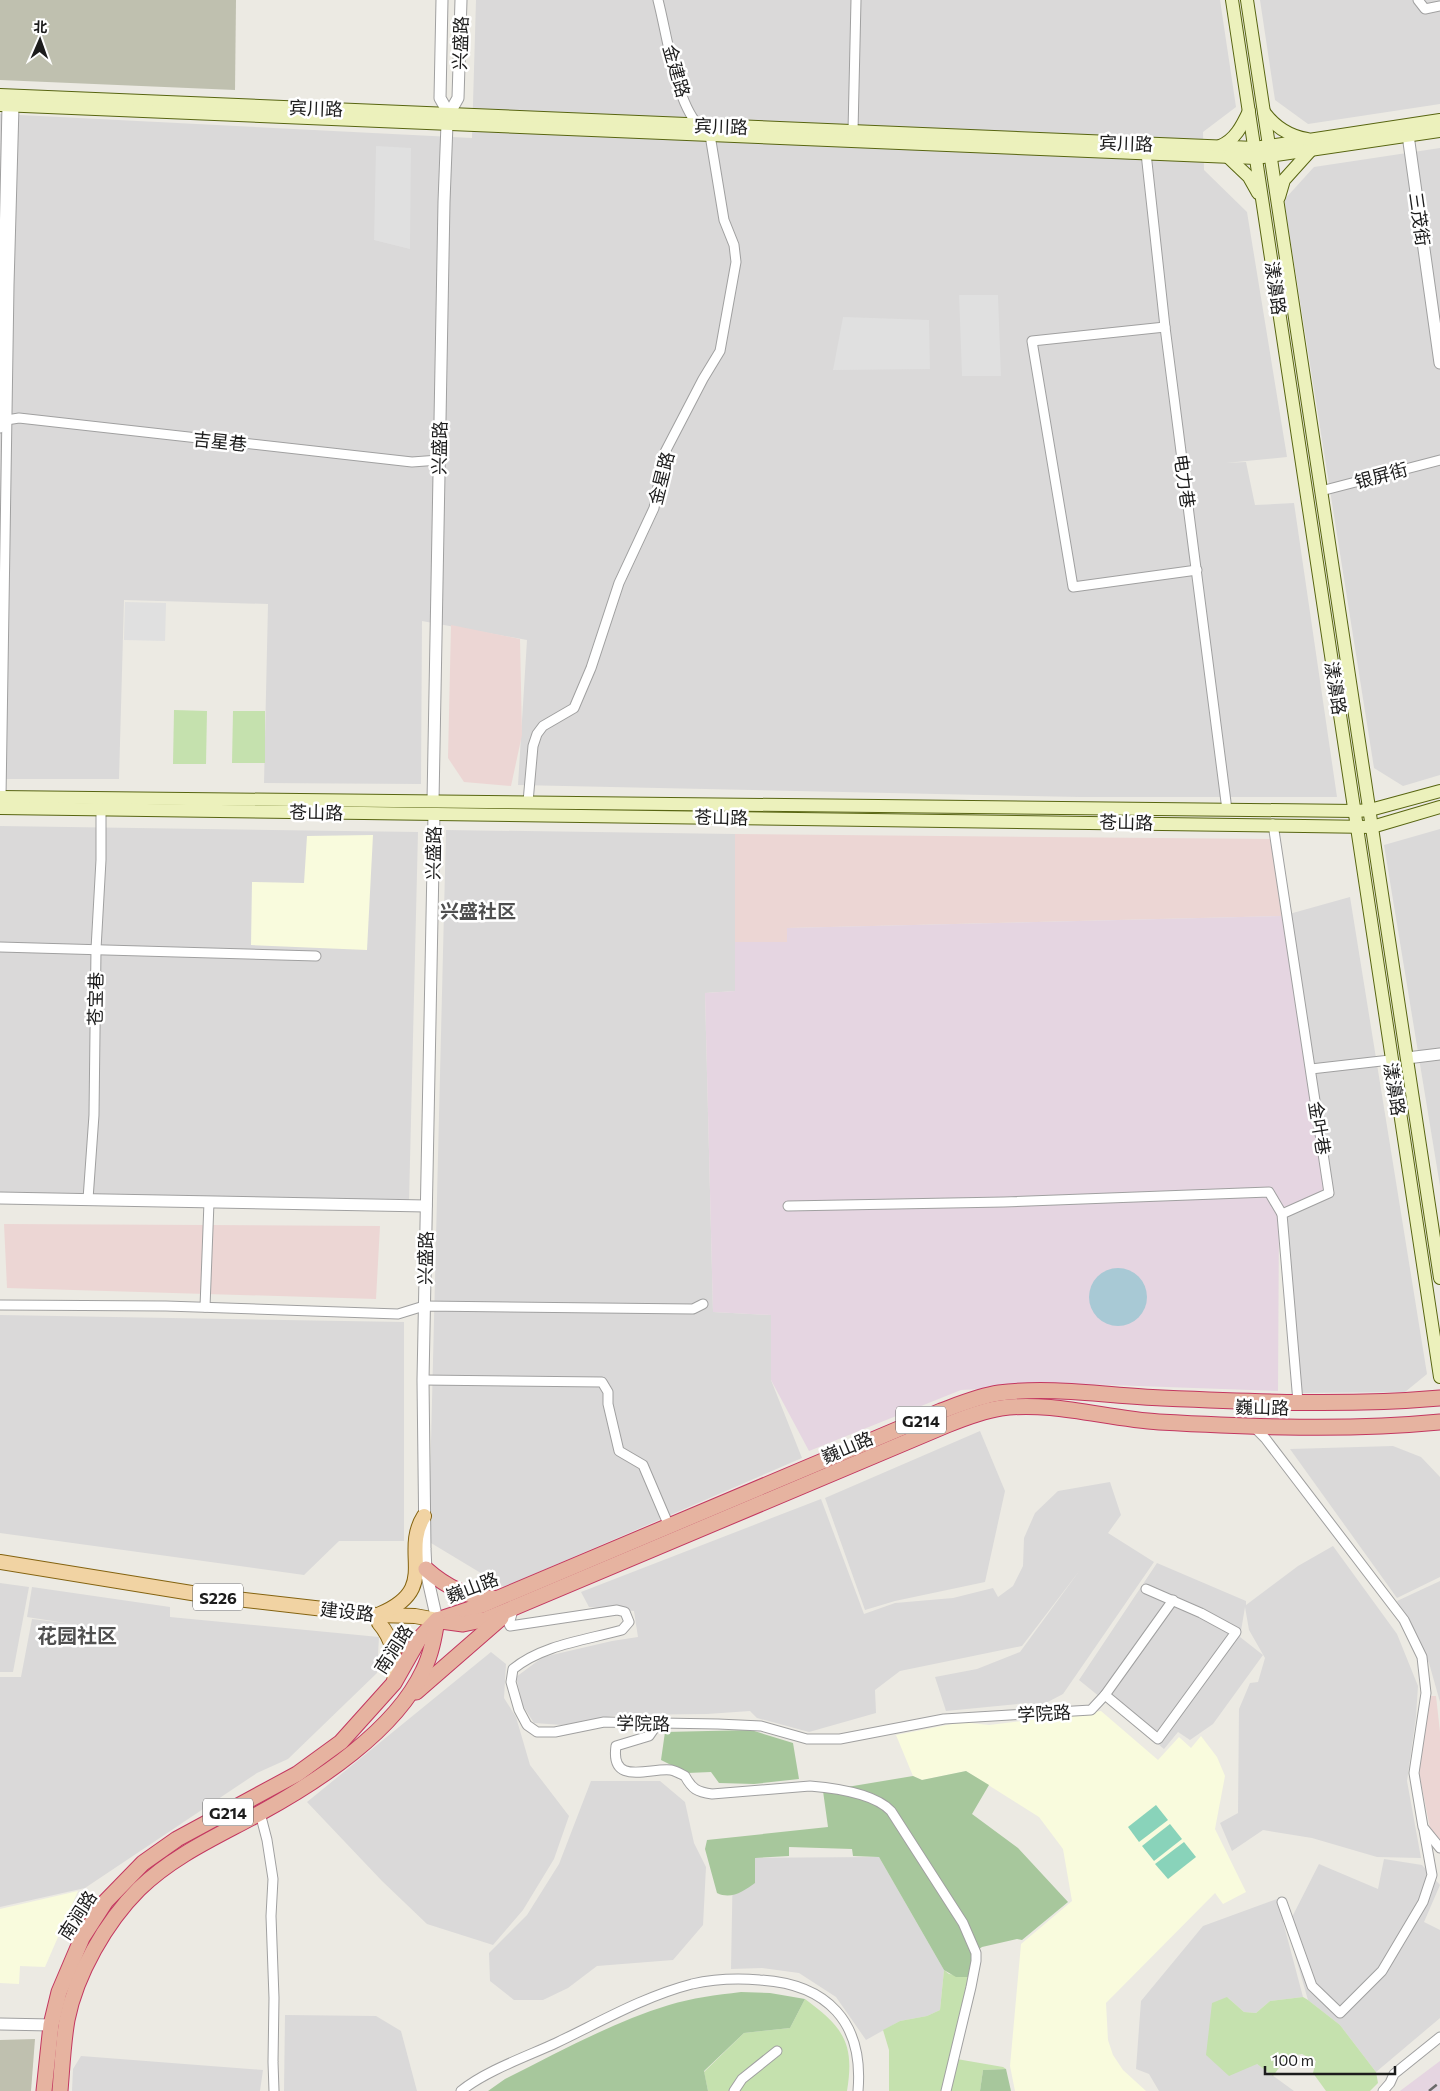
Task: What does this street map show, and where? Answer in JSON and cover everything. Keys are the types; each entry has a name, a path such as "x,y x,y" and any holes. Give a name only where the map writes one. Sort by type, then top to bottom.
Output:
{"highway":[{"name":"巍山路","path":"437,1620 457,1624 470,1624 482,1620 946,1425 982,1404 1013,1392 1057,1392 1161,1398 1298,1402 1440,1398"},
{"path":"1056,1409 1057,1392"},
{"name":"巍山路","path":"437,1620 497,1598 941,1411 982,1404 1056,1409 1145,1421 1253,1425 1378,1425 1440,1422"},
{"path":"426,1570 444,1584 459,1592 475,1597 497,1598"},
{"path":"395,1712 514,1607"},
{"name":"南涧路","path":"44,2091 51,2025 59,1992 77,1948 96,1915 121,1884 143,1863 177,1839 298,1774 341,1742 394,1683 420,1639 437,1620"},
{"name":"南涧路","path":"60,2091 66,2026 75,1995 91,1957 113,1920 145,1884 177,1859 313,1782 366,1740 395,1712 412,1691 423,1671 431,1650 437,1620"},
{"path":"253,1799 260,1813"},
{"path":"51,2025 66,2026"}],"main road":[{"name":"漾濞路","path":"1232,0 1356,811 1390,1060 1440,1377"},
{"name":"漾濞路","path":"1247,0 1440,1278"},
{"name":"宾川路","path":"5,103 448,119 698,124 1219,147 1255,153"},
{"name":"宾川路","path":"5,103 448,119 710,135 1228,157 1440,130"},
{"path":"1219,147 1228,143 1237,133 1249,111"},
{"path":"1264,112 1271,121 1285,131 1312,145 1284,180 1280,188 1277,204"},
{"name":"宾川路","path":"1312,145 1440,120"},
{"path":"1228,157 1249,177 1263,201"},
{"name":"苍山路","path":"433,807 528,802 1356,811 1370,810 1440,790"},
{"name":"苍山路","path":"0,801 101,804 433,807 1372,826 1440,807"},
{"path":"394,1683 395,1665 393,1649 378,1619 400,1602 415,1585 418,1533 424,1516"},
{"name":"建设路","path":"0,1562 210,1596 378,1619"},
{"name":"建设路","path":"0,1568 213,1604 378,1619 415,1616 437,1620"}],"street":[{"name":"兴盛路","path":"442,0 440,98 448,119"},
{"name":"兴盛路","path":"437,1620 426,1570 422,1380 442,266 448,119 458,98 461,0"},
{"name":"金建路","path":"658,0 679,88 689,111 698,124 710,135"},
{"path":"853,131 856,0"},
{"path":"1418,0 1424,9 1440,6"},
{"path":"0,801 5,103"},
{"name":"金星路","path":"528,802 533,746 537,734 543,726 574,708 591,668 619,583 654,508 664,454 703,379 720,352 736,262 734,245 724,220 710,135"},
{"name":"三茂街","path":"1411,135 1440,313"},
{"name":"三茂街","path":"1411,135 1440,362"},
{"name":"电力巷","path":"1146,153 1165,327 1227,810"},
{"path":"1165,327 1032,341 1073,587 1197,570"},
{"name":"吉星巷","path":"2,420 20,418 412,462 439,460"},
{"path":"0,428 2,420"},
{"name":"银屏街","path":"1321,491 1440,460"},
{"name":"苍宝巷","path":"88,1199 94,1115 96,949 101,860 101,804"},
{"name":"金叶巷","path":"1273,824 1330,1193 1282,1214"},
{"path":"0,947 316,956"},
{"path":"1407,1058 1440,1054"},
{"path":"1311,1070 1390,1060"},
{"path":"788,1206 1014,1201 1268,1192 1282,1214 1298,1402"},
{"path":"0,1198 426,1206"},
{"path":"206,1308 209,1202"},
{"path":"0,1305 206,1308 398,1314 424,1306 693,1309 703,1304"},
{"path":"422,1380 602,1382 608,1392 608,1404 620,1451 643,1465 669,1526"},
{"path":"1253,1425 1265,1438 1404,1620 1422,1657 1426,1693 1414,1773 1432,1875 1423,1902 1382,1972 1340,2014 1312,1986 1282,1902"},
{"path":"1146,1589 1172,1600 1236,1632 1158,1739 1106,1695 1172,1600"},
{"path":"485,1631 510,1626 514,1607"},
{"name":"学院路","path":"510,1626 617,1610 625,1612 629,1622 622,1630 545,1651 513,1669 511,1677 517,1701 527,1726 537,1732 555,1732 604,1722 658,1723 761,1726 807,1739 840,1738 944,1719 1091,1710 1106,1695"},
{"path":"658,1723 649,1736 616,1746 615,1753 620,1767 629,1773 671,1770 686,1776 690,1786 697,1792 712,1794 810,1786 868,1798 884,1805 891,1811 963,1924 976,1952 971,1987 946,2091"},
{"path":"260,1813 267,1840 273,1879 271,1916 274,1998 274,2091"},
{"path":"1423,1828 1440,1848"},
{"path":"461,2091 498,2070 654,1998 703,1982 740,1978 771,1980 797,1985 812,1992 829,2004 845,2024 853,2039 859,2061 858,2091"},
{"path":"0,2024 51,2025"},
{"path":"1383,2091 1390,2083 1394,2074 1440,2037"},
{"path":"734,2091 742,2079 777,2051"}],"shaded area":[{"path":"0,0 236,0 235,90 0,80"},
{"path":"476,0 1220,0 1236,107 1203,132 1204,170 1247,212 1287,457 1226,463 1246,462 1255,505 1294,503 1337,797 1079,797 518,785 527,640 422,621 421,784 264,783 268,604 124,600 119,779 0,779 0,114 472,138"},
{"path":"1260,0 1440,0 1440,104 1308,124 1275,100"},
{"path":"376,146 411,148 410,249 374,240"},
{"path":"1440,148 1440,775 1403,786 1374,768 1284,200 1314,167"},
{"path":"959,295 998,295 1001,376 962,376"},
{"path":"843,317 929,320 930,369 833,370"},
{"path":"125,602 166,603 165,641 124,640"},
{"path":"451,625 520,639 522,735 511,786 464,782 448,758"},
{"path":"0,826 418,832 409,1202 0,1193"},
{"path":"1440,829 1440,1186 1384,845"},
{"path":"446,830 735,834 735,991 705,993 713,1312 771,1315 771,1380 802,1458 504,1587 431,1543 430,1483"},
{"path":"735,834 1270,839 1282,916 788,928 787,942 735,942"},
{"path":"373,835 367,950 251,945 252,882 304,883 307,836"},
{"path":"1350,897 1427,1374 1405,1392 1301,1393 1279,1214 1323,1191 1282,916"},
{"path":"1282,916 1324,1191 1279,1215 1278,1391 1081,1384 961,1390 809,1451 771,1380 771,1315 713,1312 705,993 735,991 735,942 787,942 787,928"},
{"path":"4,1224 380,1226 376,1299 7,1288"},
{"path":"0,1315 404,1322 404,1541 339,1541 304,1575 0,1533"},
{"path":"980,1431 1005,1491 985,1582 895,1601 865,1610 825,1498"},
{"path":"1393,1446 1421,1457 1440,1477 1440,1577 1397,1598 1290,1449"},
{"path":"1110,1482 1121,1515 1108,1533 1154,1562 1063,1694 1042,1705 1027,1703 946,1711 935,1677 977,1669 1020,1652 1080,1570 1022,1646 900,1671 875,1690 876,1713 809,1732 757,1718 750,1711 707,1714 618,1715 562,1725 534,1723 523,1706 516,1677 543,1657 638,1637 634,1611 589,1607 581,1592 821,1499 864,1614 895,1603 953,1598 993,1588 998,1597 1013,1586 1023,1566 1024,1538 1035,1513 1058,1491"},
{"path":"1333,1546 1397,1634 1418,1686 1416,1717 1407,1781 1421,1858 1377,1857 1312,1838 1263,1830 1232,1851 1220,1823 1238,1813 1239,1709 1250,1683 1258,1682 1265,1658 1249,1630 1245,1607 1240,1637 1263,1655 1213,1724 1190,1740 1178,1732 1164,1749 1079,1680 1157,1563 1246,1601 1246,1605 1298,1566"},
{"path":"1440,1581 1440,1702 1429,1663 1397,1601"},
{"path":"0,1583 29,1587 13,1672 0,1672"},
{"path":"32,1587 170,1607 170,1617 379,1637 377,1673 288,1759 257,1773 85,1888 0,1907 0,1677 21,1677 32,1619 72,1624 27,1617"},
{"path":"491,1652 506,1664 504,1698 516,1717 530,1765 569,1816 554,1859 523,1910 493,1945 427,1924 382,1881 307,1802"},
{"path":"1429,1696 1436,1696 1440,1732 1440,1847 1431,1833 1419,1773"},
{"path":"1101,1711 1158,1760 1179,1737 1191,1748 1201,1736 1217,1757 1225,1776 1215,1829 1246,1892 1223,1904 1215,1893 1106,2003 1108,2040 1113,2055 1123,2070 1146,2091 1015,2091 1010,2066 1021,1944 1072,1901 1063,1849 1039,1817 966,1771 922,1780 913,1776 896,1735 962,1722 989,1725"},
{"path":"591,1781 660,1781 685,1802 694,1843 706,1867 703,1925 673,1960 597,1966 568,1988 543,2000 514,2000 490,1981 489,1953 527,1915 559,1864"},
{"path":"879,1857 944,1970 940,2010 927,2016 900,2021 866,2040 836,1997 799,1973 762,1968 731,1969 733,1858"},
{"path":"1384,1859 1422,1865 1440,1885 1424,1922 1440,1930 1440,2018 1376,2072 1340,2025 1308,2000 1287,1927 1319,1864 1378,1889"},
{"path":"78,1891 45,1967 20,1966 19,1984 0,1983 0,1909"},
{"path":"1277,1899 1303,1997 1270,2001 1256,2013 1244,2012 1227,1997 1257,2064 1294,2091 1159,2091 1149,2074 1136,2069 1141,2001 1203,1926"},
{"path":"285,2015 376,2016 401,2031 417,2091 284,2091"},
{"path":"35,2039 31,2091 0,2091 0,2040"},
{"path":"81,2056 263,2070 260,2091 72,2091 73,2069"},
{"path":"1440,2061 1440,2091 1400,2091"}],"green space":[{"path":"174,710 207,711 206,764 173,764"},
{"path":"233,711 265,711 265,763 232,763"},
{"path":"751,1730 793,1743 799,1779 754,1784 719,1783 711,1772 687,1773 661,1760 665,1732"},
{"path":"966,1771 989,1785 972,1814 1018,1848 1068,1902 1022,1940 1017,1939 982,1947 972,1954 973,1966 970,1977 956,1977 944,1970 879,1857 853,1856 852,1849 789,1847 789,1856 755,1858 755,1883 746,1889 737,1894 727,1896 717,1893 705,1849 707,1840 828,1827 823,1791 913,1776 922,1780"},
{"path":"1156,1805 1168,1820 1139,1842 1128,1827"},
{"path":"1170,1824 1182,1839 1154,1861 1142,1846"},
{"path":"1184,1842 1196,1857 1168,1879 1155,1864"},
{"path":"944,1970 949,1974 970,1977 951,2058 1006,2069 983,2070 980,2091 889,2091 889,2050 883,2030 900,2021 927,2016 940,2010"},
{"path":"741,1992 770,1993 805,1999 790,2028 744,2033 704,2071 708,2091 488,2091 505,2079 627,2020 678,2003"},
{"path":"1227,1997 1244,2012 1256,2013 1270,2001 1303,1997 1340,2025 1376,2072 1378,2083 1370,2091 1326,2091 1313,2073 1316,2061 1302,2054 1287,2057 1273,2076 1257,2064 1229,2076 1206,2055 1212,2003"},
{"path":"805,1999 829,2018 843,2038 849,2060 847,2091 708,2091 704,2072 744,2033 790,2028"},
{"path":"1006,2069 1011,2091 980,2091 983,2070"}],"water":[{"path":"1118,1268 1134,1273 1142,1281 1147,1297 1142,1313 1134,1321 1118,1326 1102,1321 1094,1313 1089,1297 1094,1281 1102,1273"}],"railway":[{"path":"1429,2091 1440,2082"}],"district":[{"name":"兴盛社区","path":"478,910"},
{"name":"花园社区","path":"77,1635"}]}
